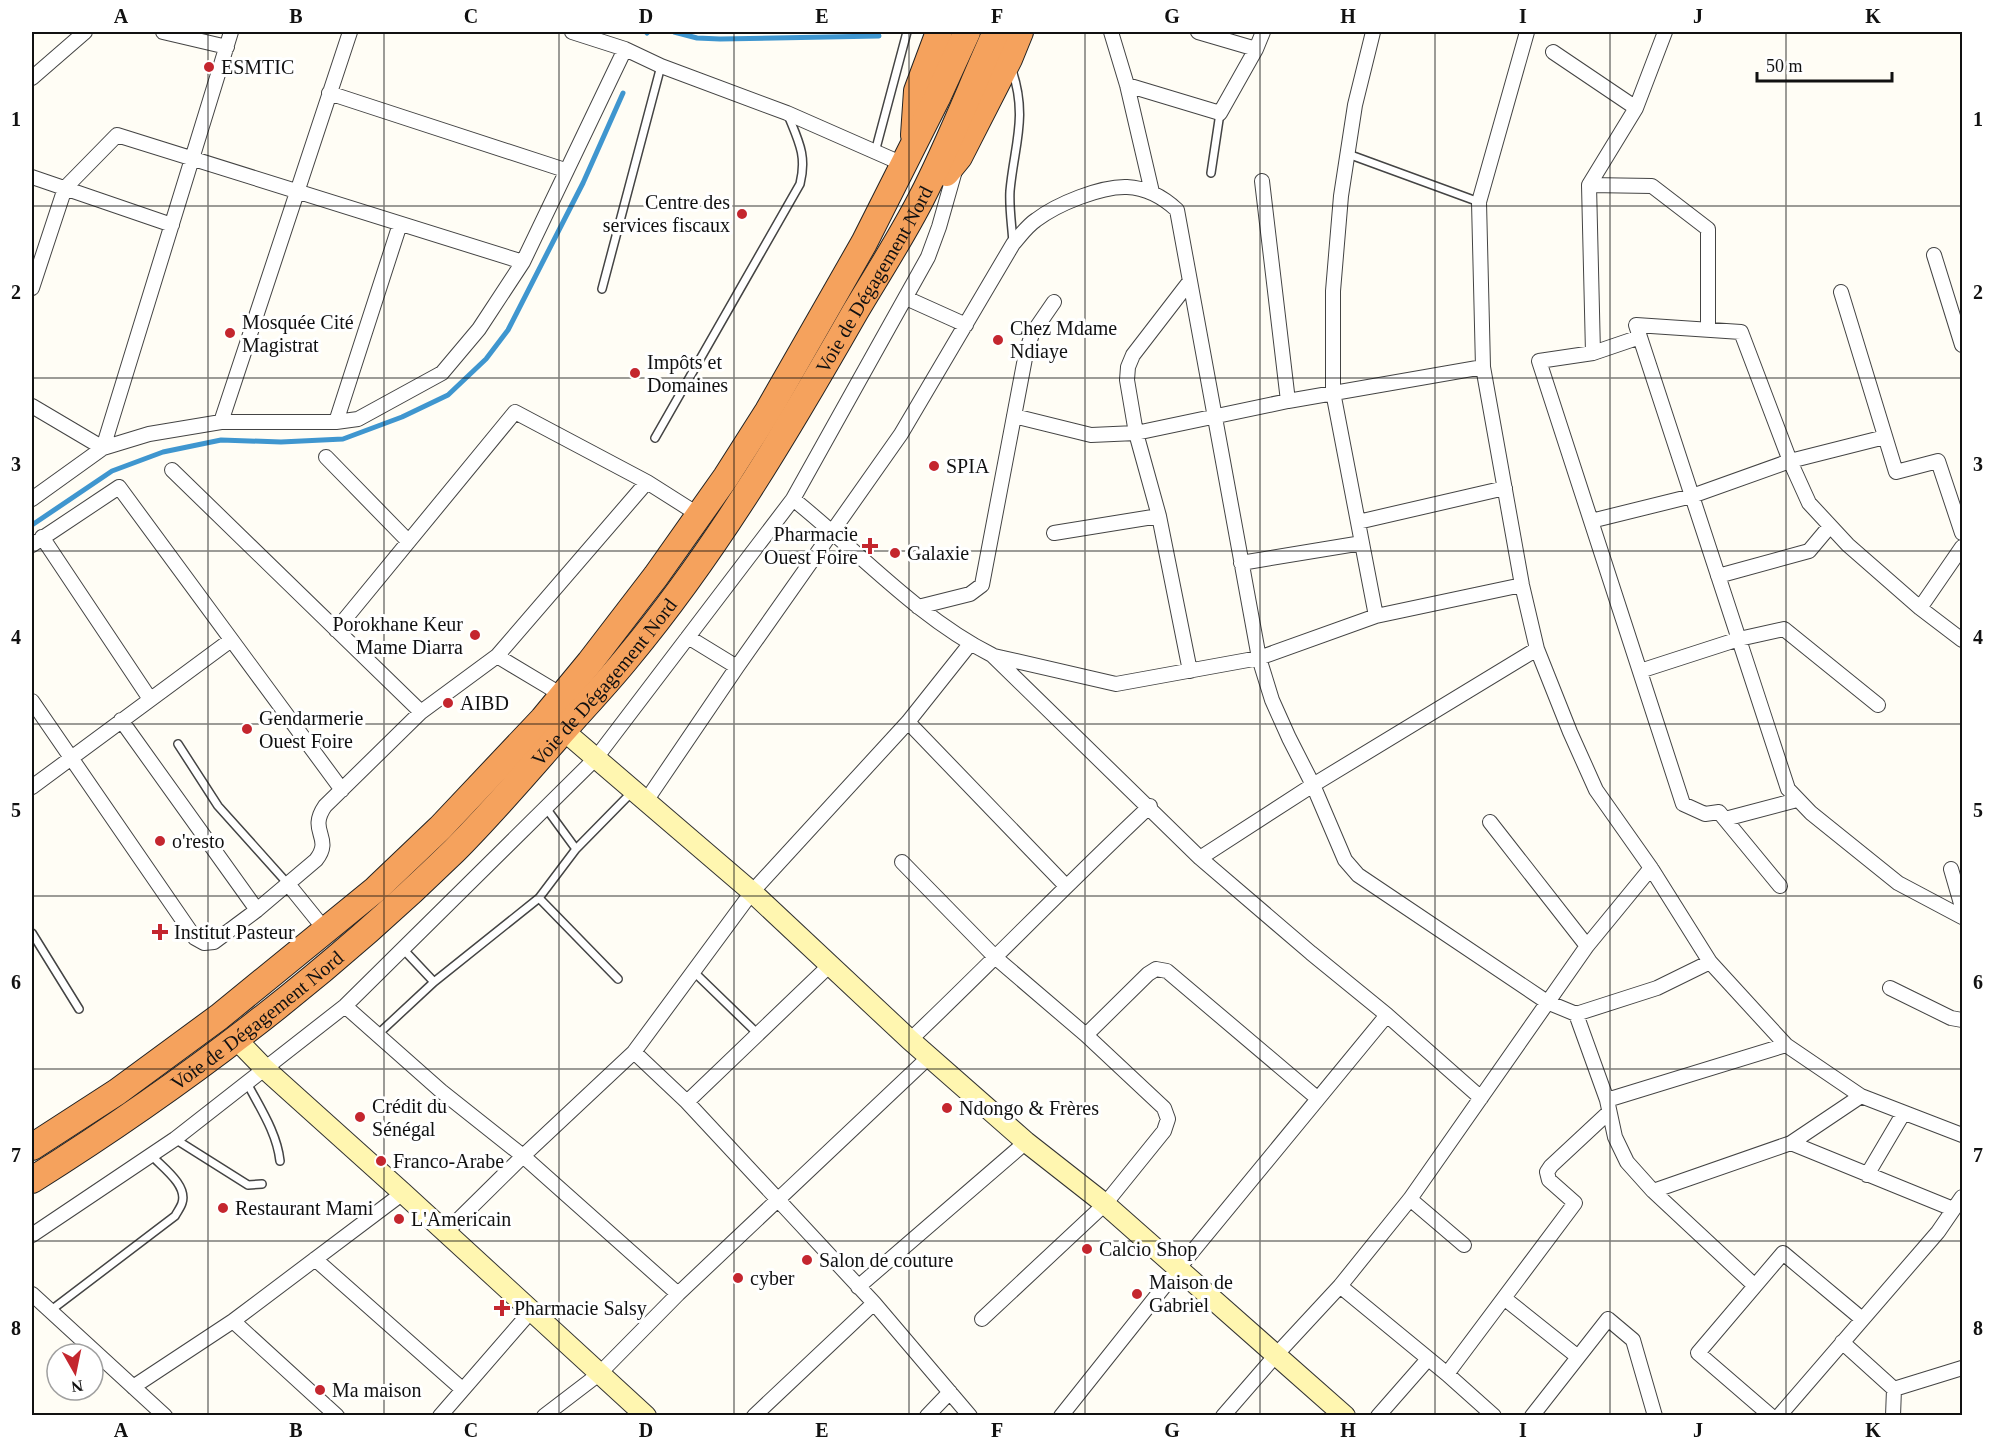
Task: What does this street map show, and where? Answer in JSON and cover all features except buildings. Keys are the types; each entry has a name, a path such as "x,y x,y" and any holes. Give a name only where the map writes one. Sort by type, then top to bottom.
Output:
{"highway":[{"path":"908,153 917,91 939,32"},
{"name":"Voie de Dégagement Nord","path":"32,1147 146,1071 219,1017 326,931 376,889 440,828 543,720 656,576 726,477 779,392 864,243 938,98 967,32"},
{"name":"Voie de Dégagement Nord","path":"32,1180 159,1096 313,978 378,921 438,866 520,780 629,656 688,578 743,499 799,410 921,199 996,32"},
{"path":"921,199 942,179 959,158 1009,59 1020,32"}],"street":[{"path":"32,78 85,32"},
{"path":"163,32 227,46"},
{"path":"104,448 231,32"},
{"path":"220,422 350,32"},
{"path":"572,32 625,49 661,66 787,113 875,152 908,153"},
{"path":"1111,32 1127,85 1152,192"},
{"path":"1198,32 1256,49"},
{"path":"1127,85 1220,113 1263,32"},
{"path":"1373,32 1355,105 1341,196 1333,291 1333,393 1376,616"},
{"path":"1527,32 1479,202 1484,367 1522,585 1537,649 1596,790 1651,868 1710,962 1786,1045 1861,1096 1962,1135"},
{"path":"1593,352 1589,185 1636,108 1665,32"},
{"path":"32,499 104,448 149,434 220,422 336,422 358,419 442,373 479,328 523,262 565,170 625,49"},
{"path":"1553,52 1636,108"},
{"path":"329,93 565,170"},
{"path":"32,285 65,188 117,135 523,262"},
{"path":"32,1234 175,1139 345,1006 596,758 793,499 928,257 959,158"},
{"path":"32,177 172,225"},
{"path":"1262,181 1288,401"},
{"path":"1589,185 1652,186 1708,229 1708,330"},
{"path":"640,796 737,667 901,434 1013,244 1035,220 1066,203 1097,192 1127,187 1152,192 1166,199 1177,210 1259,658 1272,700 1313,785 1345,860 1358,875 1547,1002 1576,1014 1657,988 1710,962"},
{"path":"336,422 400,224"},
{"path":"1934,255 1962,345"},
{"path":"1190,282 1133,355 1128,367 1127,380 1136,433 1159,516 1190,670"},
{"path":"1841,292 1896,472 1938,461 1962,533"},
{"path":"906,298 966,325"},
{"path":"918,607 970,594 982,585 1026,353 1032,334 1054,302"},
{"path":"1962,640 1920,608 1848,544 1809,503 1790,461 1742,332 1636,325 1788,789 1811,813 1898,883 1962,917"},
{"path":"1640,337 1593,352 1539,361 1683,804 1705,814 1719,812 1780,886"},
{"path":"1014,416 1091,435 1136,433 1288,401 1484,367"},
{"path":"32,406 104,448"},
{"path":"336,630 515,412 647,482 699,515"},
{"path":"1591,521 1692,496 1790,461 1885,437"},
{"path":"326,457 408,541"},
{"path":"172,470 421,712"},
{"path":"32,701 195,938 204,943 214,942 257,910 316,860 322,853 324,843 317,823 320,814 421,712 497,656 647,482"},
{"path":"150,699 37,541 119,487 342,790"},
{"path":"1358,522 1505,488"},
{"path":"793,499 834,531 918,607 970,644 992,655 1116,684 1259,658 1376,616 1522,585"},
{"path":"1054,533 1159,516"},
{"path":"1718,576 1809,551 1830,526"},
{"path":"1241,562 1362,543"},
{"path":"1920,608 1962,547"},
{"path":"1640,671 1738,639 1784,629 1878,705"},
{"path":"688,637 737,667"},
{"path":"32,787 231,640"},
{"path":"446,1233 523,1156 634,1052 752,892 908,722 970,644"},
{"path":"1200,858 1313,785 1537,649"},
{"path":"992,655 1200,858 1302,946 1387,1015 1481,1098"},
{"path":"497,656 562,696"},
{"path":"121,720 257,910"},
{"path":"908,722 1065,885"},
{"path":"563,730 752,892 929,1057 1026,1142 1105,1204 1345,1416"},
{"path":"1725,819 1797,800"},
{"path":"910,1040 996,958 1065,885 1149,806"},
{"path":"1490,822 1587,946"},
{"path":"902,862 996,958 1086,1035 1164,1108 1168,1119 1164,1131 1105,1204 982,1319"},
{"path":"1223,1416 1340,1286 1410,1199 1587,946 1651,868"},
{"path":"1951,869 1962,907"},
{"path":"288,885 326,931"},
{"path":"687,1102 830,965"},
{"path":"1086,1035 1148,974 1156,969 1167,971 1317,1098"},
{"path":"1890,988 1951,1018 1962,1020"},
{"path":"345,1006 441,1091 523,1156 678,1294"},
{"path":"1576,1014 1608,1106 1615,1137 1626,1162 1653,1191 1755,1287"},
{"path":"1061,1416 1317,1098 1387,1015"},
{"path":"235,1038 264,1068 646,1416"},
{"path":"1447,1374 1575,1203 1549,1180 1547,1172 1608,1106 1786,1045"},
{"path":"634,1052 687,1102 874,1304 970,1416"},
{"path":"544,1416 599,1374 678,1294 929,1057"},
{"path":"1653,1191 1791,1143 1861,1096"},
{"path":"1867,1174 1903,1113"},
{"path":"858,1287 1026,1142"},
{"path":"1791,1143 1953,1209"},
{"path":"133,1387 233,1321 403,1193"},
{"path":"1779,1416 1938,1232 1962,1197"},
{"path":"1410,1199 1464,1245"},
{"path":"1771,1416 1698,1353 1783,1253 1862,1319"},
{"path":"315,1259 462,1389"},
{"path":"1340,1286 1494,1416"},
{"path":"1504,1298 1578,1357"},
{"path":"33,1299 51,1311 165,1416"},
{"path":"754,1416 874,1304"},
{"path":"440,1416 532,1310"},
{"path":"1532,1416 1608,1319 1633,1340 1655,1416"},
{"path":"233,1321 337,1416"},
{"path":"1842,1342 1894,1389"},
{"path":"1378,1416 1428,1359"},
{"path":"1894,1389 1962,1368"},
{"path":"1893,1416 1894,1389"},
{"path":"927,1416 950,1392"}],"lane":[{"path":"875,152 907,32"},
{"path":"1009,59 1017,85 1021,115 1010,193 1013,244"},
{"path":"602,289 661,66"},
{"path":"655,438 800,184 804,168 803,152 787,113"},
{"path":"1211,173 1220,113"},
{"path":"1348,154 1479,202"},
{"path":"178,744 218,806 288,885"},
{"path":"377,1035 434,982 539,898 576,849 640,796"},
{"path":"546,808 576,849"},
{"path":"539,898 618,979"},
{"path":"32,933 79,1010"},
{"path":"403,949 434,982"},
{"path":"694,972 758,1034"},
{"path":"247,1083 267,1119 279,1149 280,1161"},
{"path":"175,1139 248,1185 262,1184"},
{"path":"51,1311 175,1216 183,1202 183,1194 179,1185 151,1155"}],"waterway":[{"path":"674,32 697,38 720,39 879,36"},
{"path":"32,525 112,471 163,452 221,440 281,442 343,439 402,417 448,395 486,359 508,330 583,183 623,93"}],"place":[{"name":"ESMTIC","path":"209,67"},
{"name":"Centre des services fiscaux","path":"742,214"},
{"name":"Mosquée Cité Magistrat","path":"230,333"},
{"name":"Chez Mdame Ndiaye","path":"998,340"},
{"name":"Impôts et Domaines","path":"635,373"},
{"name":"SPIA","path":"934,466"},
{"name":"Pharmacie Ouest Foire","path":"870,546"},
{"name":"Galaxie","path":"895,553"},
{"name":"Porokhane Keur Mame Diarra","path":"475,635"},
{"name":"AIBD","path":"448,703"},
{"name":"Gendarmerie Ouest Foire","path":"247,729"},
{"name":"o'resto","path":"160,841"},
{"name":"Institut Pasteur","path":"160,932"},
{"name":"Ndongo & Frères","path":"947,1108"},
{"name":"Crédit du Sénégal","path":"360,1117"},
{"name":"Franco-Arabe","path":"381,1161"},
{"name":"Restaurant Mami","path":"223,1208"},
{"name":"L'Americain","path":"399,1219"},
{"name":"Calcio Shop","path":"1087,1249"},
{"name":"Salon de couture","path":"807,1260"},
{"name":"cyber","path":"738,1278"},
{"name":"Maison de Gabriel","path":"1137,1294"},
{"name":"Pharmacie Salsy","path":"502,1308"},
{"name":"Ma maison","path":"320,1390"}]}
